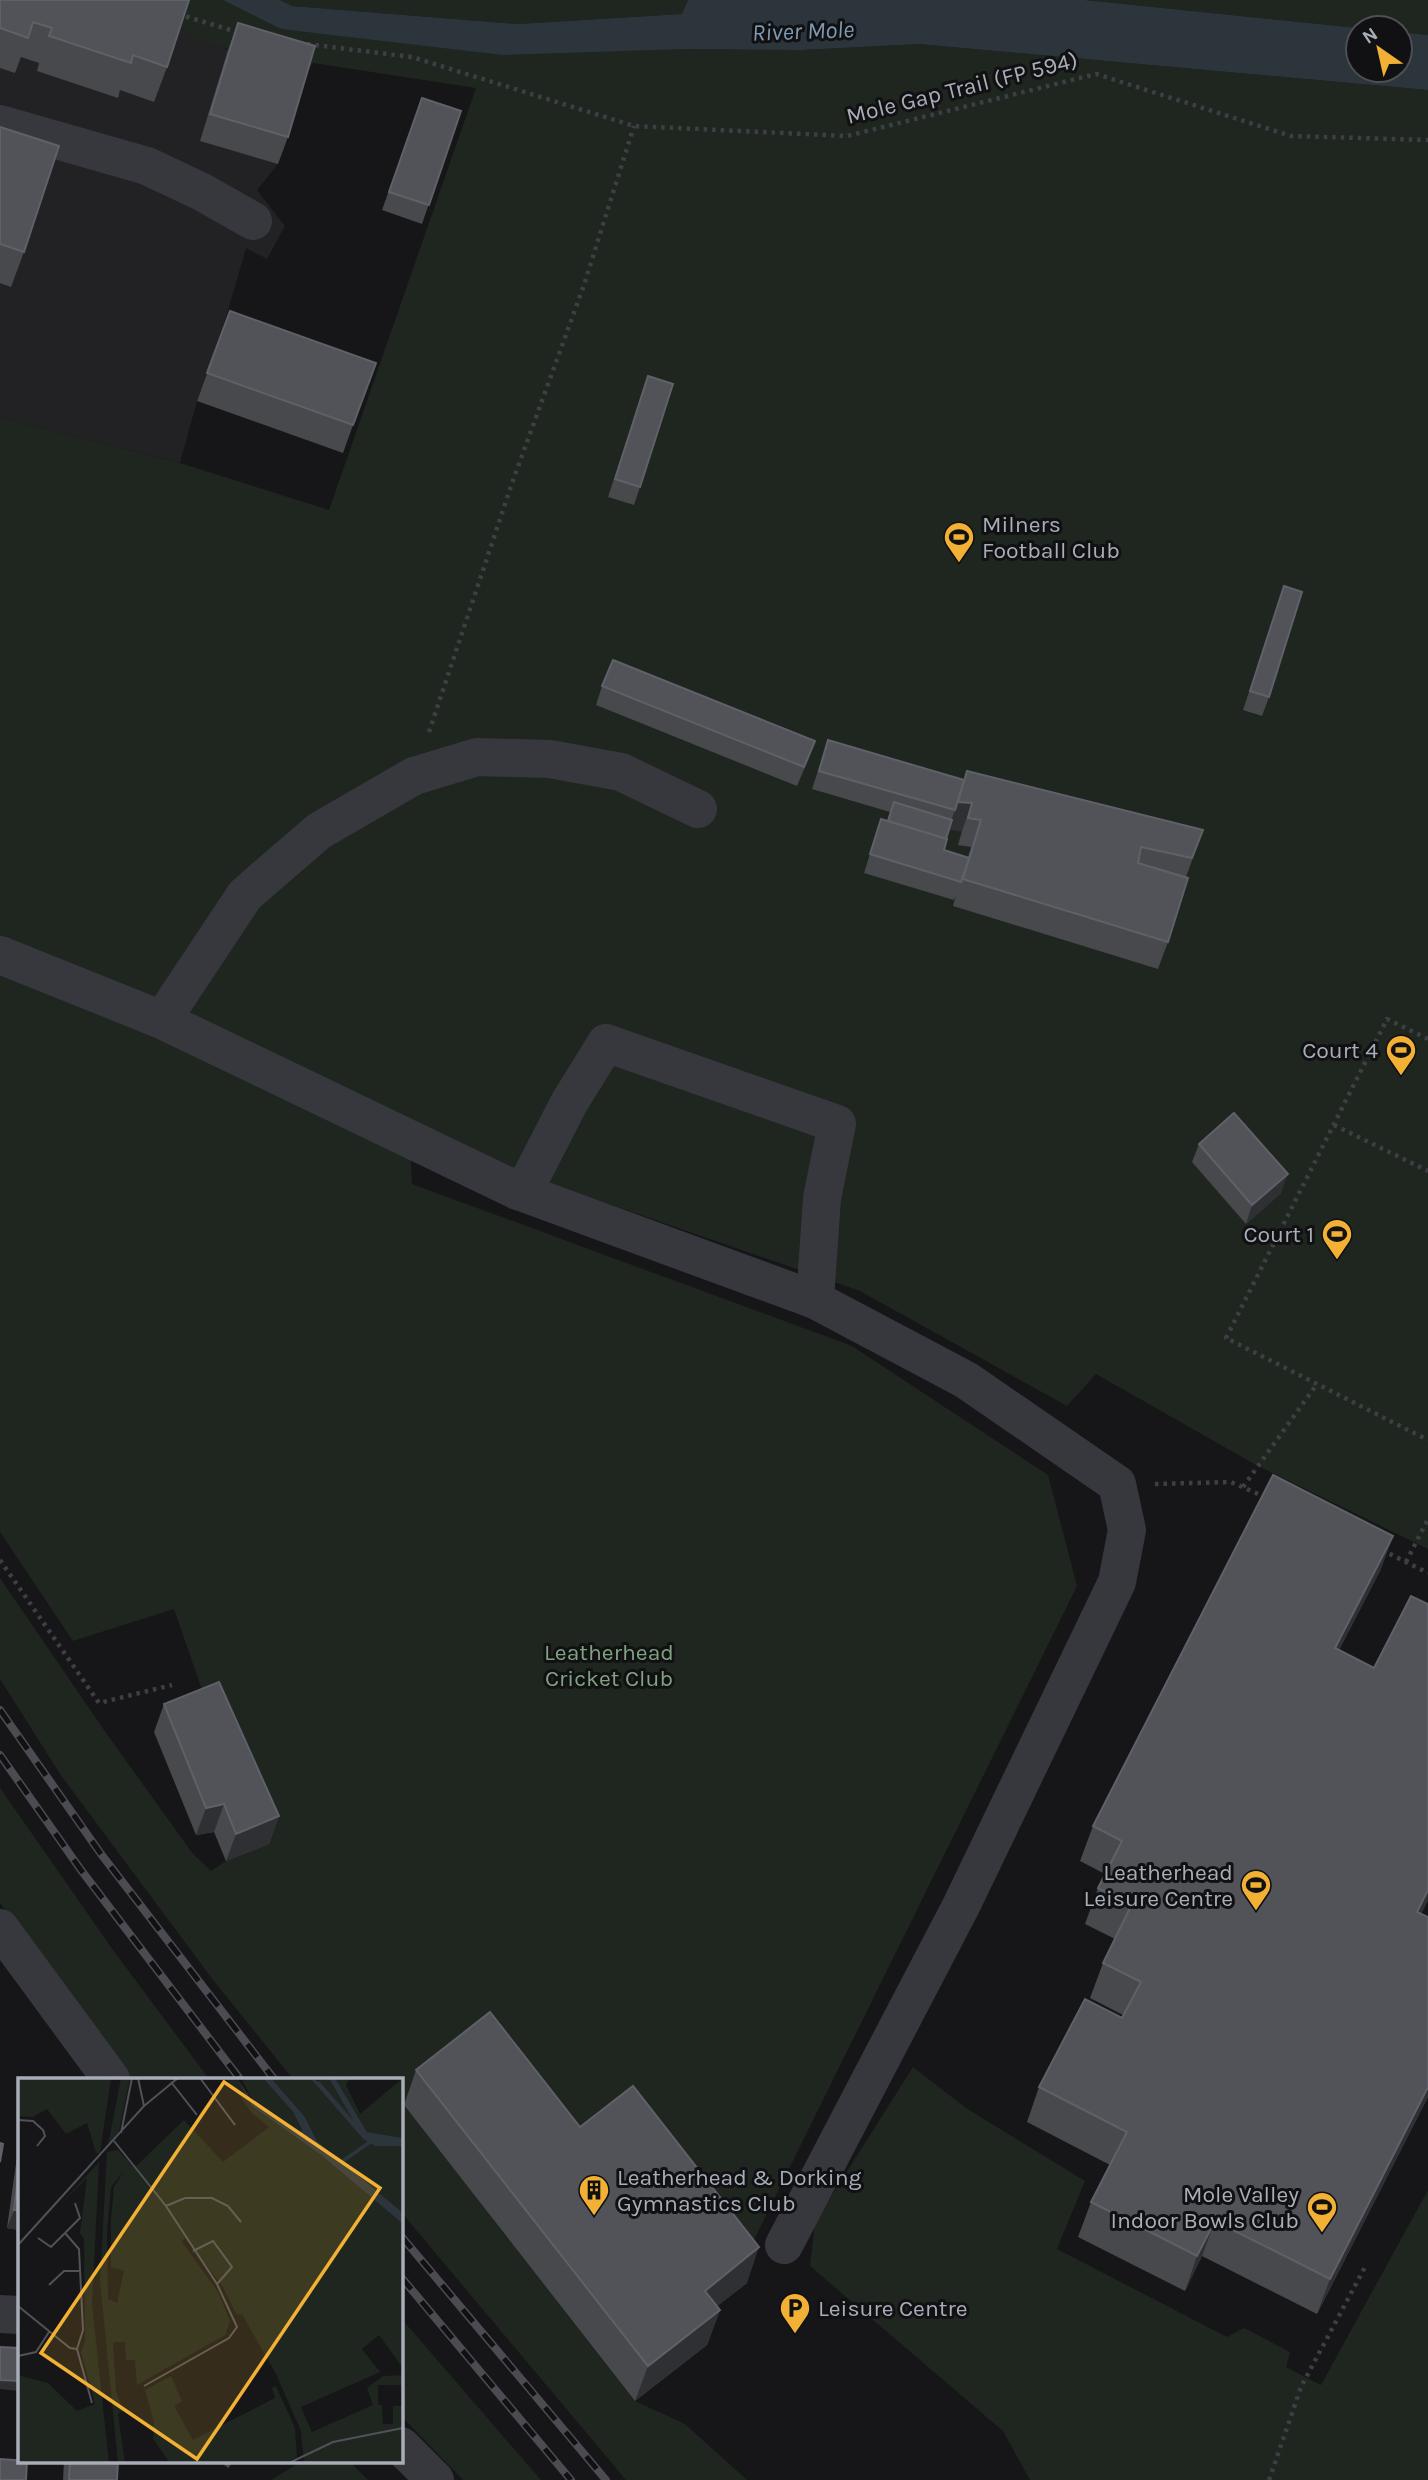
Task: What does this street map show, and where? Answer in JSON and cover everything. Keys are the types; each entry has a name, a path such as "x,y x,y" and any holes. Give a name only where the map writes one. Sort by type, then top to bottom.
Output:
{"street":[{"path":"0,124 147,166 202,192 253,221"},
{"path":"162,1020 245,895 319,831 414,776 477,757 550,759 621,772 698,809"},
{"path":"0,955 162,1020 518,1191 815,1300 966,1380 1117,1484 1127,1530 1117,1581 961,1906 784,2245"},
{"path":"518,1191 531,1177 569,1103 606,1043 836,1124 822,1198 815,1300"},
{"path":"0,1928 110,2078"},
{"path":"0,2314 18,2315"},
{"path":"402,2447 435,2480"}],"path":[{"path":"170,11 243,34"},
{"name":"Mole Gap Trail (FP 594)","path":"294,43 412,57 634,126 847,136 1096,74 1291,136 1428,140"},
{"path":"414,776 511,486 584,285 634,126"},
{"path":"1428,1039 1387,1019 1226,1338 1428,1440"},
{"path":"1334,1125 1428,1171"},
{"path":"1243,1487 1317,1384"},
{"path":"1117,1484 1231,1482 1268,1499"},
{"path":"1406,1562 1428,1519"},
{"path":"1381,1550 1428,1573"},
{"path":"0,1560 99,1703 172,1685"},
{"path":"1269,2480 1301,2387 1365,2267"}],"shaded area":[{"path":"0,0 180,25 228,50 305,73 278,164 257,190 285,226 267,259 246,248 180,463 0,417"}],"green space":[{"name":"Leatherhead Cricket Club","path":"105,0 223,0 281,29 683,49 802,50 919,44 1428,90 1428,1549 1256,1465 1096,1374 1067,1406 860,1291 531,1177 410,1142 412,1184 852,1346 1048,1475 1077,1586 738,2272 567,2162 404,2105 635,2401 685,2424 747,2480 626,2480 402,2213 402,2078 292,2078 213,1980 60,1774 0,1679 0,1578 193,1854 211,1871 226,1861 209,1710 174,1609 73,1641 0,1532 0,417 180,463 329,510 476,88 313,63 305,73 192,38 179,25"},
{"path":"280,0 688,0 683,14 517,24 292,6"},
{"path":"1085,0 1428,0 1428,35 1414,34 1414,14 1344,14 1344,27"},
{"path":"0,1788 113,1950 208,2078 127,2078 0,1903"},
{"path":"913,2067 966,2108 1085,2181 1057,2249 1227,2337 1244,2328 1290,2352 1286,2367 1321,2385 1428,2190 1428,2480 1030,2480 1003,2431 810,2266 815,2222"},
{"path":"402,2319 541,2480 463,2480 402,2417"},
{"path":"300,2462 350,2462 368,2480 271,2480"}],"water":[{"name":"River Mole","path":"223,0 280,0 292,6 517,24 682,14 688,0 1085,0 1344,27 1344,82 919,44 802,50 683,49 503,55 281,29"},
{"path":"1414,34 1428,35 1428,90 1362,84 1414,84"}],"building":[{"path":"0,0 189,0 167,67 133,55 131,63 49,36 52,28 33,22 28,38 0,28"},
{"path":"238,23 315,46 288,137 210,114"},
{"path":"422,98 461,111 429,205 389,192"},
{"path":"0,127 59,146 24,252 0,244"},
{"path":"230,311 376,363 353,425 207,373"},
{"path":"648,376 673,384 640,487 615,479"},
{"path":"1284,586 1302,592 1269,697 1250,691"},
{"path":"613,660 815,741 804,767 602,686"},
{"path":"828,740 964,780 955,810 819,771"},
{"path":"967,771 1203,830 1192,858 1141,847 1138,863 1188,878 1168,942 963,879 981,820 968,818 972,803 958,802"},
{"path":"894,802 952,820 946,839 888,821"},
{"path":"881,819 947,839 944,850 969,858 961,882 870,854"},
{"path":"1234,1113 1288,1174 1252,1205 1199,1144"},
{"name":"Leatherhead Leisure Centre","path":"1273,1475 1393,1536 1335,1648 1374,1668 1411,1596 1428,1604 1428,1890 1417,1912 1428,1917 1428,2087 1330,2279 1215,2221 1197,2256 1091,2202 1127,2132 1039,2087 1085,1999 1122,2018 1141,1982 1103,1963 1131,1906 1098,1888 1122,1841 1093,1826"},
{"path":"219,1682 279,1816 236,1834 224,1804 206,1808 164,1704"},
{"name":"Leatherhead & Dorking Gymnastics Club","path":"490,2012 580,2127 633,2086 759,2247 705,2291 720,2310 648,2366 416,2070"},
{"path":"18,2176 18,2210 14,2210"},
{"path":"0,2347 18,2348 18,2381 0,2380"},
{"path":"0,2459 27,2462 26,2480 0,2480"},
{"path":"70,2462 118,2462 117,2480 69,2480"}],"railway":[{"path":"0,1710 101,1854 273,2078"},
{"path":"0,1755 81,1870 239,2078"},
{"path":"402,2237 606,2480"},
{"path":"402,2278 571,2480"}],"place":[{"name":"Milners Football Club","path":"959,564"},
{"name":"Court 4","path":"1401,1077"},
{"name":"Court 1","path":"1337,1261"},
{"name":"Leatherhead Leisure Centre","path":"1256,1912"},
{"name":"Leatherhead & Dorking Gymnastics Club","path":"594,2217"},
{"name":"Mole Valley Indoor Bowls Club","path":"1322,2234"},
{"name":"Leisure Centre","path":"795,2335"}]}
